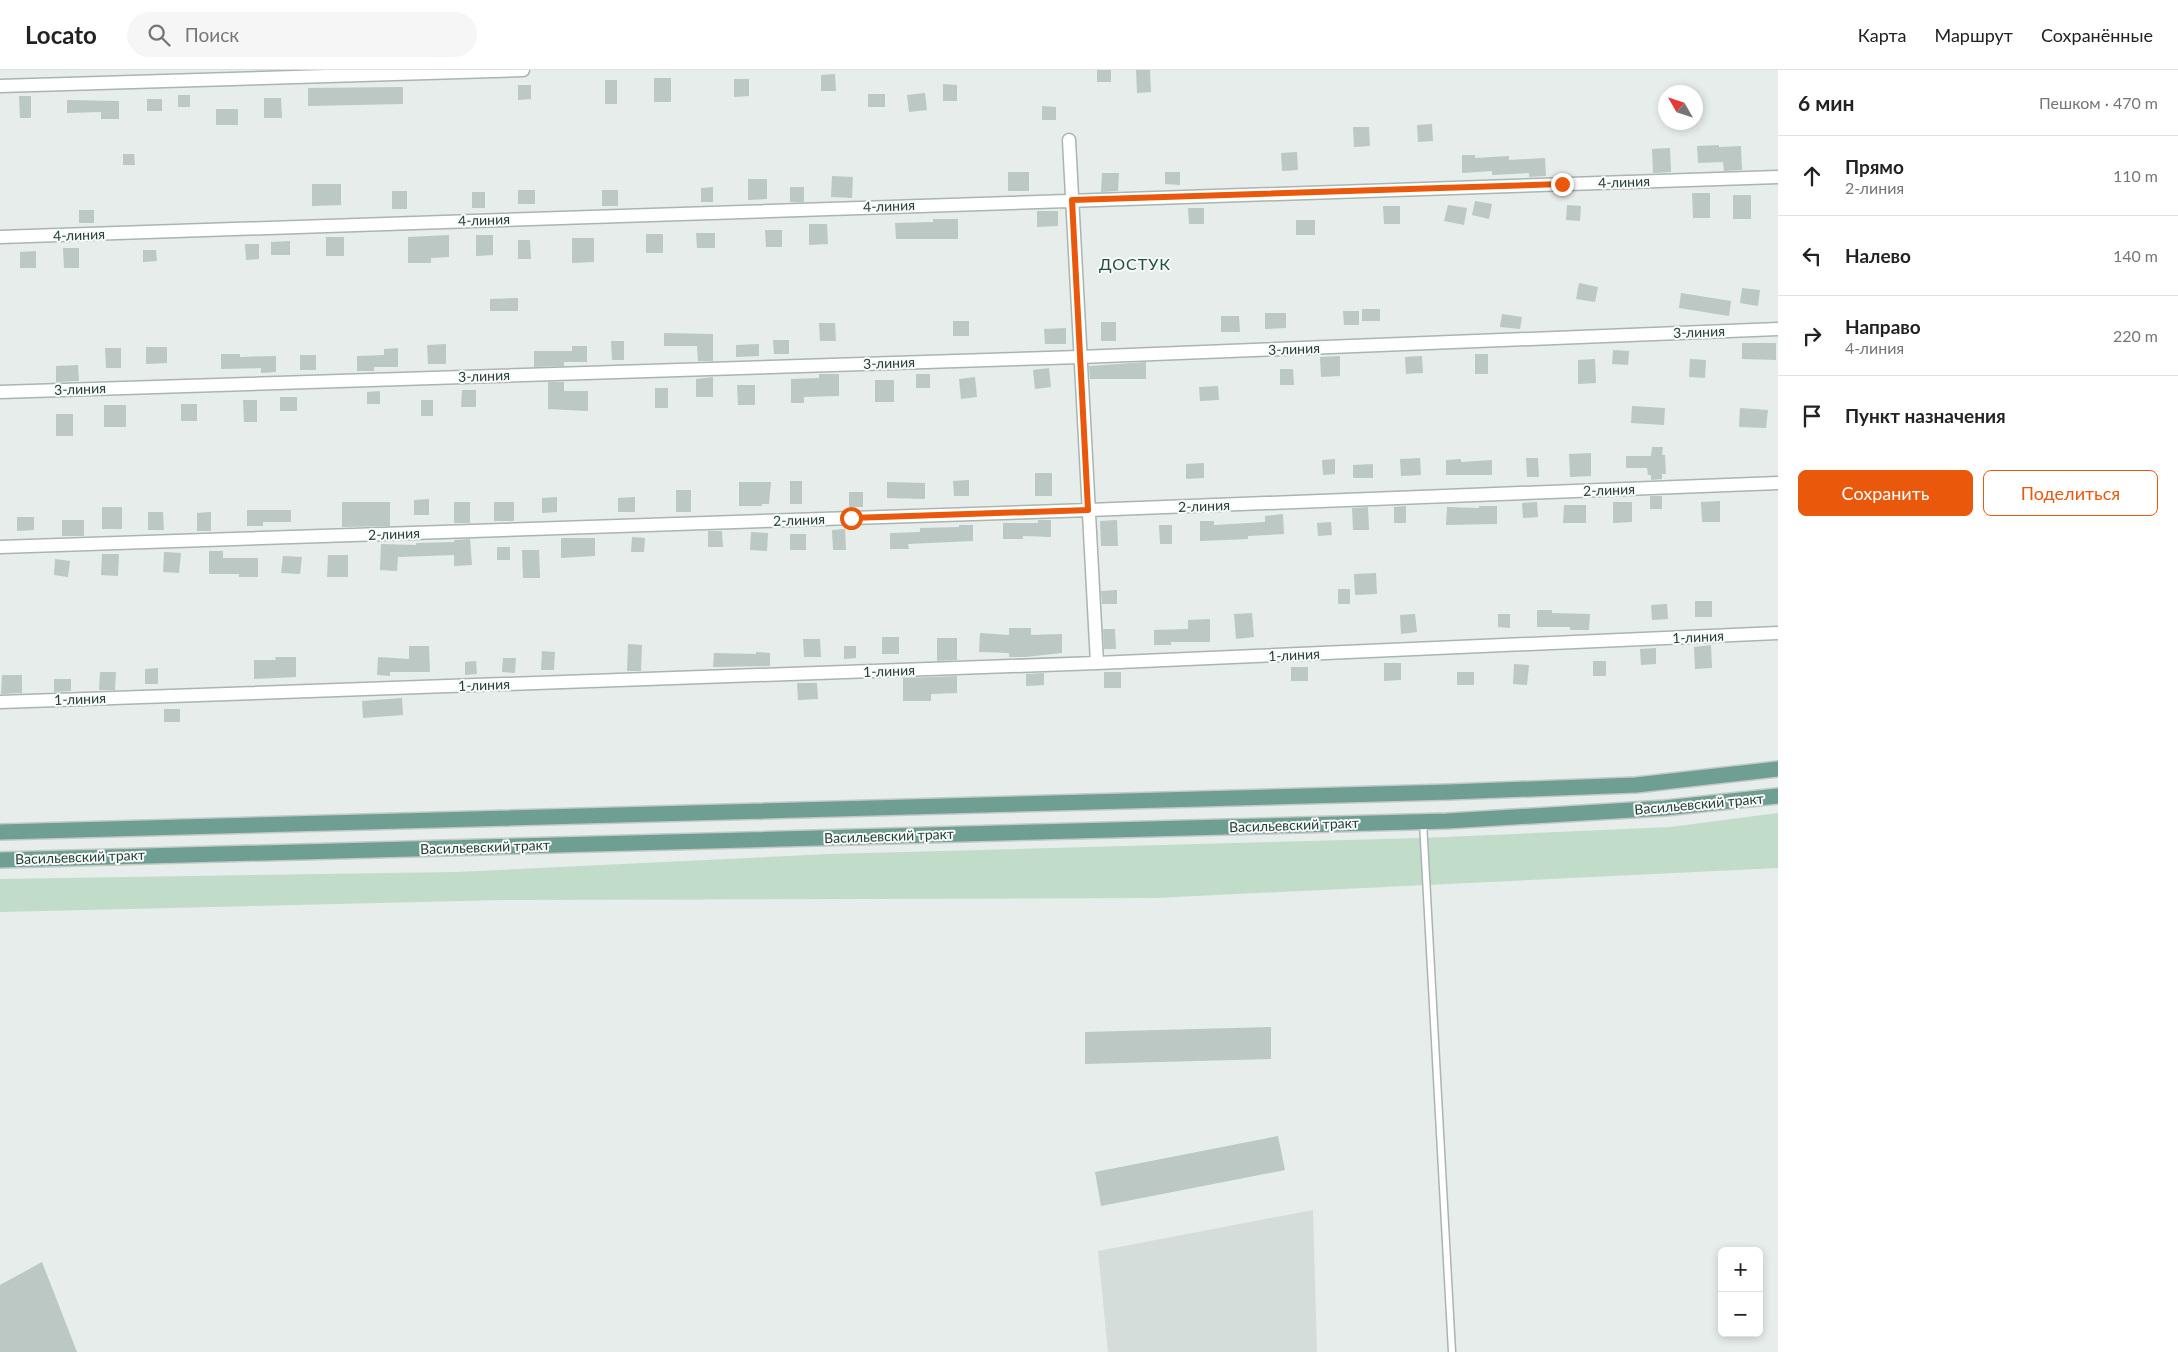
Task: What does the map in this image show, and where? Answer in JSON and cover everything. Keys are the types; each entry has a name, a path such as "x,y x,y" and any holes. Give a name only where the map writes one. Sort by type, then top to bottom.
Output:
{"main road":[{"name":"Васильевский тракт","path":"0,832 1449,792 1636,784 1778,769"},
{"name":"Васильевский тракт","path":"0,860 1423,822 1665,808 1778,796"}],"street":[{"path":"0,86 523,70"},
{"path":"1069,140 1096,663"},
{"name":"4-линия","path":"0,237 1778,177"},
{"name":"3-линия","path":"0,392 1080,357 1778,329"},
{"name":"2-линия","path":"0,547 1088,510 1778,484"},
{"name":"1-линия","path":"0,702 1096,663 1778,633"}],"lane":[{"path":"1423,822 1452,1352"}],"shaded area":[{"path":"1313,1210 1317,1352 1108,1352 1098,1251"}],"green space":[{"path":"1778,813 1778,868 1155,898 503,900 0,912 0,879 457,872 829,854 1422,838 1670,827"}],"building":[{"path":"1097,70 1111,70 1111,82 1097,82"},
{"path":"1136,70 1150,70 1151,92 1137,93"},
{"path":"835,74 836,91 821,91 821,75"},
{"path":"654,78 671,78 671,102 654,102"},
{"path":"734,79 749,79 749,96 734,97"},
{"path":"605,80 617,80 617,104 605,104"},
{"path":"943,84 957,85 957,101 943,101"},
{"path":"518,85 531,85 531,99 518,100"},
{"path":"403,87 403,104 308,106 308,88"},
{"path":"925,93 927,110 909,112 907,95"},
{"path":"868,94 885,94 885,107 868,107"},
{"path":"178,95 190,95 190,107 178,107"},
{"path":"19,96 31,96 31,118 20,118"},
{"path":"264,98 281,98 282,118 264,118"},
{"path":"147,99 162,99 162,111 147,111"},
{"path":"67,100 119,101 119,119 101,119 101,112 67,113"},
{"path":"1042,106 1056,107 1056,120 1042,120"},
{"path":"216,109 238,109 238,125 216,125"},
{"path":"1432,124 1433,141 1418,142 1417,125"},
{"path":"1353,127 1369,127 1370,146 1354,147"},
{"path":"1719,145 1719,147 1741,146 1742,170 1724,171 1723,162 1698,163 1697,146"},
{"path":"1670,148 1671,172 1653,173 1652,149"},
{"path":"1297,152 1298,170 1282,171 1281,153"},
{"path":"123,154 134,154 135,165 123,165"},
{"path":"1462,155 1475,155 1475,158 1509,156 1509,160 1545,158 1546,176 1529,177 1529,173 1492,175 1492,171 1462,173"},
{"path":"1008,172 1029,172 1029,191 1008,191"},
{"path":"1165,172 1180,172 1180,185 1165,184"},
{"path":"1102,173 1119,173 1118,191 1101,192"},
{"path":"832,176 853,177 852,198 831,197"},
{"path":"748,179 767,179 767,199 748,200"},
{"path":"312,184 341,184 341,205 312,206"},
{"path":"713,187 713,202 701,202 701,188"},
{"path":"790,187 804,187 804,202 790,202"},
{"path":"518,190 535,190 535,204 518,204"},
{"path":"602,190 618,190 618,206 602,206"},
{"path":"392,191 407,191 407,209 392,209"},
{"path":"472,192 485,192 485,208 472,208"},
{"path":"1692,193 1710,193 1710,218 1693,218"},
{"path":"1733,195 1751,195 1751,219 1733,219"},
{"path":"1475,201 1492,204 1489,219 1472,215"},
{"path":"1448,205 1467,208 1464,225 1444,221"},
{"path":"1567,205 1581,206 1580,221 1566,220"},
{"path":"1383,206 1400,206 1400,224 1384,224"},
{"path":"1188,208 1204,208 1204,224 1189,224"},
{"path":"79,210 94,210 94,223 79,223"},
{"path":"1037,211 1058,211 1058,226 1037,227"},
{"path":"933,219 958,219 958,239 896,239 895,223 933,222"},
{"path":"1296,220 1315,220 1315,235 1296,235"},
{"path":"809,224 827,224 828,244 809,245"},
{"path":"765,230 782,230 782,247 766,247"},
{"path":"696,233 715,233 715,248 697,248"},
{"path":"646,234 663,234 663,253 646,253"},
{"path":"449,235 449,257 431,258 431,263 408,263 408,237"},
{"path":"476,235 493,235 493,255 476,256"},
{"path":"326,237 344,237 344,256 326,256"},
{"path":"572,238 594,238 594,262 572,263"},
{"path":"518,240 530,240 531,259 518,259"},
{"path":"290,241 290,255 271,255 271,242"},
{"path":"245,244 259,244 259,259 246,260"},
{"path":"63,248 79,248 79,268 64,268"},
{"path":"143,250 156,250 157,261 143,262"},
{"path":"36,251 36,268 20,268 20,252"},
{"path":"1579,283 1598,287 1595,302 1576,299"},
{"path":"1742,288 1760,290 1758,306 1740,303"},
{"path":"1681,293 1731,301 1729,316 1679,308"},
{"path":"518,298 518,311 490,311 490,299"},
{"path":"1362,309 1380,309 1380,321 1362,321"},
{"path":"1343,311 1359,311 1359,325 1344,325"},
{"path":"1265,313 1286,313 1286,328 1265,329"},
{"path":"1502,314 1522,317 1520,329 1500,327"},
{"path":"1221,316 1239,316 1240,332 1221,332"},
{"path":"953,321 969,321 969,336 953,336"},
{"path":"1101,322 1116,322 1116,341 1101,341"},
{"path":"819,323 835,323 836,341 820,341"},
{"path":"1066,328 1066,344 1045,344 1044,329"},
{"path":"664,333 713,334 713,361 698,361 697,346 664,346"},
{"path":"773,340 789,340 789,354 774,354"},
{"path":"611,341 624,341 624,360 612,360"},
{"path":"1742,343 1776,343 1776,360 1742,359"},
{"path":"446,344 446,364 428,364 427,345"},
{"path":"759,344 759,356 736,357 736,345"},
{"path":"572,346 587,346 587,362 564,362 564,366 534,367 534,351 572,351"},
{"path":"146,347 167,347 167,363 146,364"},
{"path":"105,348 121,348 121,368 106,368"},
{"path":"398,348 398,367 374,367 374,371 357,371 357,356 384,355 384,349"},
{"path":"1613,350 1629,351 1628,365 1612,364"},
{"path":"221,354 240,354 240,357 276,356 276,372 261,373 261,368 221,369"},
{"path":"1475,354 1488,354 1488,374 1475,374"},
{"path":"300,355 316,355 316,370 300,370"},
{"path":"1340,356 1340,376 1321,377 1320,357"},
{"path":"1422,356 1423,373 1406,374 1405,357"},
{"path":"1595,359 1596,383 1578,384 1578,360"},
{"path":"1690,359 1706,360 1705,378 1689,377"},
{"path":"1146,362 1146,379 1090,379 1089,366"},
{"path":"78,365 79,381 56,382 56,366"},
{"path":"1049,368 1051,387 1035,389 1033,370"},
{"path":"1280,369 1293,369 1294,385 1280,385"},
{"path":"819,374 839,374 839,396 804,397 804,403 791,403 791,379 819,378"},
{"path":"916,374 930,374 930,388 916,388"},
{"path":"713,377 713,397 696,397 696,379"},
{"path":"975,377 977,397 961,399 959,379"},
{"path":"875,380 894,380 894,402 875,402"},
{"path":"548,382 564,382 564,391 588,391 588,411 548,409"},
{"path":"737,385 755,385 755,405 738,405"},
{"path":"1218,386 1219,400 1200,401 1199,387"},
{"path":"655,388 668,388 668,408 655,408"},
{"path":"462,390 476,390 476,407 461,407"},
{"path":"380,391 380,404 367,404 367,392"},
{"path":"280,397 297,397 297,411 280,411"},
{"path":"243,400 257,400 257,422 244,422"},
{"path":"421,400 433,400 433,416 421,416"},
{"path":"181,404 197,404 197,421 181,421"},
{"path":"104,405 126,405 126,427 104,427"},
{"path":"1632,406 1665,408 1664,425 1631,423"},
{"path":"1740,408 1768,410 1766,428 1739,427"},
{"path":"56,414 73,414 73,436 56,436"},
{"path":"1652,447 1663,447 1662,455 1665,455 1666,474 1662,474 1662,479 1651,480 1651,475 1648,475 1647,468 1626,468 1626,456 1651,456"},
{"path":"1591,453 1591,476 1570,477 1569,454"},
{"path":"1420,458 1421,475 1401,476 1400,459"},
{"path":"1526,458 1538,458 1539,477 1527,477"},
{"path":"1335,459 1335,474 1323,475 1322,460"},
{"path":"1461,459 1461,462 1492,460 1492,475 1446,475 1446,460"},
{"path":"1204,463 1204,478 1186,479 1186,464"},
{"path":"1373,464 1373,478 1353,478 1353,465"},
{"path":"1035,473 1052,473 1052,496 1035,496"},
{"path":"969,480 969,496 954,496 953,481"},
{"path":"790,481 802,481 802,504 790,504"},
{"path":"739,482 771,482 769,504 762,504 762,506 739,506"},
{"path":"887,482 925,483 925,499 887,498"},
{"path":"676,490 691,490 691,512 676,512"},
{"path":"849,492 863,492 863,507 849,507"},
{"path":"1650,496 1662,496 1662,509 1650,509"},
{"path":"557,497 557,512 542,513 542,498"},
{"path":"635,497 635,512 618,512 618,498"},
{"path":"429,499 429,515 414,515 414,500"},
{"path":"1720,501 1720,522 1702,522 1701,502"},
{"path":"342,502 390,502 390,526 342,527"},
{"path":"454,502 470,502 470,523 454,523"},
{"path":"494,502 514,502 514,521 494,521"},
{"path":"1537,502 1538,517 1523,518 1522,503"},
{"path":"1613,502 1632,502 1632,522 1613,523"},
{"path":"1564,505 1586,505 1586,523 1563,523"},
{"path":"1406,506 1406,523 1394,523 1394,507"},
{"path":"1479,506 1497,506 1497,524 1446,525 1447,507 1479,508"},
{"path":"102,507 122,507 122,529 102,529"},
{"path":"1368,507 1369,530 1353,530 1352,508"},
{"path":"247,510 291,510 291,522 263,522 263,526 247,526"},
{"path":"148,512 163,512 164,530 148,530"},
{"path":"211,512 211,531 197,531 197,513"},
{"path":"1283,514 1284,534 1248,536 1248,539 1200,541 1200,521 1214,521 1214,525 1265,522 1265,516"},
{"path":"17,517 34,517 34,530 17,531"},
{"path":"62,520 84,520 84,536 62,536"},
{"path":"1038,520 1051,520 1051,537 1023,536 1023,539 1003,539 1003,523 1038,523"},
{"path":"1117,520 1118,546 1101,546 1100,521"},
{"path":"1331,522 1332,535 1318,536 1317,523"},
{"path":"959,525 973,525 973,541 908,544 909,549 890,549 890,533 920,532 920,528 959,527"},
{"path":"1159,525 1172,525 1172,544 1160,544"},
{"path":"845,529 846,550 833,550 832,530"},
{"path":"708,531 722,531 723,547 708,547"},
{"path":"751,532 768,533 767,551 750,550"},
{"path":"790,534 806,534 806,550 790,550"},
{"path":"632,537 645,538 644,552 631,552"},
{"path":"561,538 595,538 595,556 561,558"},
{"path":"470,539 472,565 454,566 454,555 398,557 397,571 380,570 381,544 416,545 416,543 454,542 454,540"},
{"path":"497,547 510,547 510,560 497,560"},
{"path":"522,550 539,550 540,578 523,578"},
{"path":"209,551 223,551 223,558 258,558 258,577 239,577 239,574 209,574"},
{"path":"164,552 181,553 179,573 163,572"},
{"path":"102,554 119,554 118,576 101,575"},
{"path":"328,555 348,555 348,577 327,577"},
{"path":"283,556 302,557 300,574 281,573"},
{"path":"55,559 70,561 68,577 54,575"},
{"path":"1376,573 1377,594 1355,595 1354,574"},
{"path":"1338,589 1350,589 1350,604 1338,604"},
{"path":"1117,590 1117,604 1102,604 1101,591"},
{"path":"1695,601 1712,601 1712,617 1695,617"},
{"path":"1667,604 1668,619 1652,620 1651,605"},
{"path":"1537,610 1552,610 1552,613 1590,614 1589,630 1570,630 1570,627 1537,627"},
{"path":"1252,613 1254,637 1236,639 1234,614"},
{"path":"1415,614 1417,632 1401,634 1400,615"},
{"path":"1498,614 1510,614 1510,628 1498,627"},
{"path":"1210,619 1210,642 1171,642 1171,645 1154,645 1154,630 1188,629 1188,620"},
{"path":"1009,628 1031,628 1031,635 1062,634 1062,653 1009,657 1009,653 979,652 980,633 1009,635"},
{"path":"1103,629 1115,629 1116,649 1104,649"},
{"path":"882,637 899,637 899,654 882,654"},
{"path":"937,638 957,638 957,660 937,661"},
{"path":"803,639 820,639 821,657 804,657"},
{"path":"628,644 642,645 641,671 627,671"},
{"path":"1711,645 1712,668 1695,669 1694,647"},
{"path":"409,646 429,646 430,672 390,672 390,676 377,675 378,657 409,659"},
{"path":"844,646 856,646 856,658 844,659"},
{"path":"1656,648 1656,664 1641,665 1640,649"},
{"path":"542,651 555,652 554,670 541,670"},
{"path":"756,652 770,653 770,666 713,667 714,653 756,654"},
{"path":"275,657 296,657 296,677 254,679 254,660 276,660"},
{"path":"503,658 516,658 515,673 502,672"},
{"path":"476,661 477,674 465,675 465,662"},
{"path":"1593,661 1606,661 1606,676 1593,676"},
{"path":"1384,663 1401,663 1401,680 1384,681"},
{"path":"1514,664 1529,665 1527,685 1513,684"},
{"path":"1291,667 1308,667 1308,681 1291,681"},
{"path":"158,668 158,684 145,684 145,669"},
{"path":"100,672 116,672 115,690 99,690"},
{"path":"1104,672 1121,672 1121,688 1104,688"},
{"path":"1457,672 1474,672 1474,685 1457,685"},
{"path":"1044,673 1044,685 1026,686 1026,674"},
{"path":"2,675 22,675 22,693 1,694"},
{"path":"957,676 957,693 931,694 931,701 903,701 903,678"},
{"path":"54,679 71,679 71,691 54,692"},
{"path":"797,683 817,683 818,699 798,700"},
{"path":"402,698 403,715 363,718 362,701"},
{"path":"164,709 180,709 180,722 164,722"},
{"path":"1271,1027 1271,1059 1085,1064 1085,1032"},
{"path":"1278,1136 1285,1170 1101,1206 1095,1172"},
{"path":"42,1262 77,1352 0,1352 0,1285"}],"district":[{"name":"ДОСТУК","path":"1135,264"}],"route":[{"path":"851,518 1088,510 1072,200 1562,184"}]}
